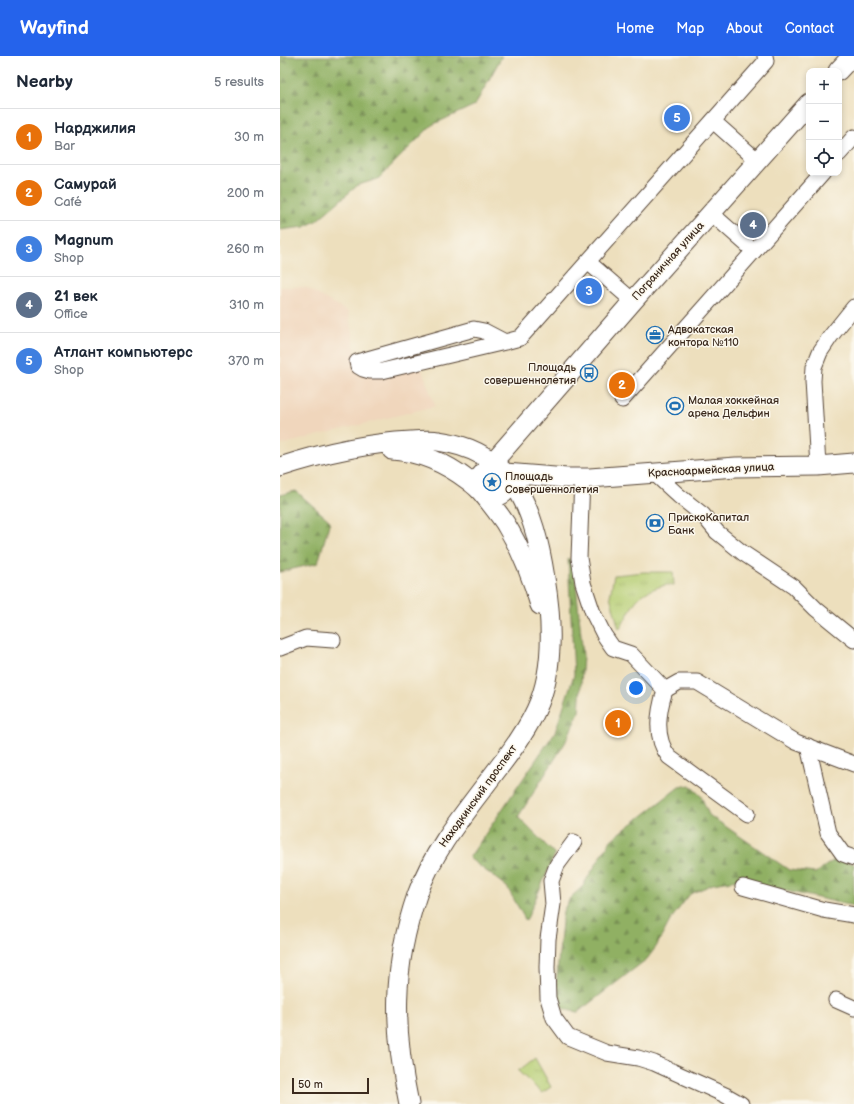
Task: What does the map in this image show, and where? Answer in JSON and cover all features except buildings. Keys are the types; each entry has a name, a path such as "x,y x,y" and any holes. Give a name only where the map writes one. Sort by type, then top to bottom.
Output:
{"main road":[{"path":"841,68 852,56"},
{"name":"Пограничная улица","path":"493,469 528,420 808,104"},
{"path":"280,467 344,449 381,443 436,440 464,447 479,453 493,469 531,522 542,561 547,593 550,621 549,655"},
{"path":"344,449 389,449 420,455 439,462 456,471 488,497 495,498 510,494"},
{"name":"Красноармейская улица","path":"510,494 555,480 575,478 736,467 818,466 854,463"},
{"path":"493,469 479,478 479,489 505,524 519,548 542,612 547,634 549,655"},
{"name":"Красноармейская улица","path":"493,469 575,478"},
{"name":"Находкинский проспект","path":"410,1104 399,1047 397,995 404,946 418,894 437,853 451,830 526,730 540,701 546,680 549,655"}],"street":[{"path":"505,342 484,331 474,329 357,362 358,366 363,369 382,371 505,342 520,338 766,61 765,56"},
{"path":"713,121 758,161"},
{"path":"842,151 854,137"},
{"path":"622,400 819,176"},
{"path":"711,213 754,251"},
{"path":"588,262 633,301"},
{"path":"818,466 814,367 823,347 854,308"},
{"path":"654,473 703,515 717,532 743,553 794,586 816,610 854,640"},
{"path":"575,478 579,558 583,583 593,613 604,635 613,648 632,654 665,690"},
{"path":"280,648 306,638 333,640"},
{"path":"747,814 669,757 665,751 659,738 659,711 665,690 679,682 697,682 796,742 854,764"},
{"path":"808,746 828,834 843,854 854,858"},
{"path":"574,842 557,865 551,881 553,904 548,939 547,967 548,998 554,1018 568,1037 607,1053 638,1058 654,1063 725,1095 740,1104"},
{"path":"744,887 824,910 854,914"},
{"path":"836,1000 854,1008"}],"shaded area":[{"path":"280,287 305,287 348,312 356,355 413,344 435,406 280,445"}],"green space":[{"path":"280,56 502,56 475,105 432,125 378,179 358,185 316,221 304,227 280,230"},
{"path":"296,491 330,521 318,563 280,572 280,495"},
{"path":"568,558 574,562 583,656 579,712 565,743 518,817 555,854 526,921 507,887 469,858 555,732 574,675"},
{"path":"644,572 673,572 674,585 660,587 648,592 637,600 619,629 610,596 614,575"},
{"path":"690,785 701,796 709,815 789,870 815,873 837,858 854,864 854,906 737,880 713,884 690,894 671,919 656,947 647,959 578,1012 563,1008 555,996 563,911 570,898 582,887 611,840 679,787"},
{"path":"535,1058 551,1087 542,1093 518,1071"}],"place":[{"name":"Атлант компьютерс","path":"677,118"},
{"name":"21 век","path":"753,225"},
{"name":"Magnum","path":"589,291"},
{"name":"Адвокатская контора №110","path":"655,335"},
{"name":"Площадь совершеннолетия","path":"589,373"},
{"name":"Самурай","path":"622,385"},
{"name":"Малая хоккейная арена Дельфин","path":"675,406"},
{"name":"Площадь Совершеннолетия","path":"492,482"},
{"name":"ПрискоКапитал Банк","path":"655,523"},
{"name":"Нарджилия","path":"618,723"}]}
